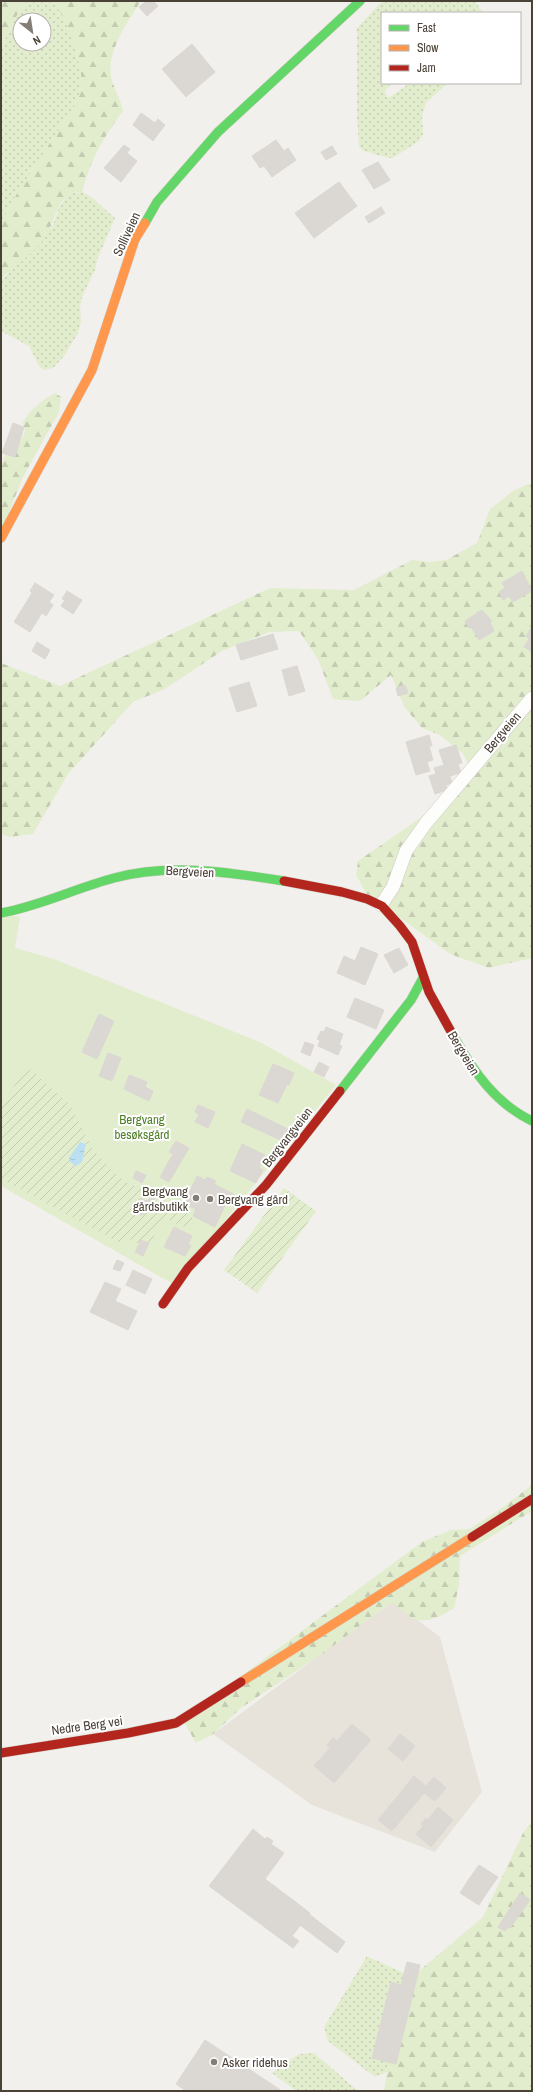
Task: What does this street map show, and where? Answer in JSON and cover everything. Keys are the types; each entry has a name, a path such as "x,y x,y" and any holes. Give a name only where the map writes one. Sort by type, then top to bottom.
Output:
{"street":[{"name":"Solliveien","path":"1,538 92,370 106,334 135,239 156,202 218,132 360,1"},
{"name":"Bergveien","path":"381,905 393,887 406,851 426,823 532,698"},
{"name":"Bergveien","path":"1,913 19,910 95,882 158,870 215,872 335,890 360,896 381,905 400,926 415,948 423,978 440,1013 480,1080 501,1103 522,1117 532,1121"},
{"name":"Bergvangveien","path":"163,1304 188,1268 266,1185 411,1000 423,978"},
{"name":"Nedre Berg vei","path":"1,1753 176,1723 532,1499"}],"shaded area":[{"path":"393,1601 440,1637 482,1792 435,1852 312,1805 213,1734"}],"green space":[{"path":"1,1 27,1 19,12 12,12 12,25 1,47"},
{"path":"27,1 41,1 55,4 65,19 74,42 80,67 82,86 76,103 13,200 1,224 1,47 12,25 12,52 52,52 52,12 19,12"},
{"path":"49,1 141,1 125,27 115,46 112,56 111,76 123,111 98,149 82,192 74,192 67,196 60,206 42,242 5,275 1,282 1,224 13,200 76,103 82,88 80,65 73,39 62,15 56,6"},
{"path":"382,1 475,1 482,12 381,12 381,84 392,84 385,90 387,97 390,97 409,84 447,84 426,103 422,115 423,134 419,141 393,158 363,151 359,146 357,117 357,28"},
{"path":"82,192 90,196 115,218 97,260 95,270 82,297 80,309 81,321 78,333 64,356 53,368 44,370 39,366 29,346 1,331 1,281 53,225 59,208 67,196 72,193"},
{"path":"55,393 61,397 59,412 23,477 1,532 1,467 8,445 20,442 25,432 23,422 26,417 45,399"},
{"path":"528,484 532,484 532,958 489,968 450,954 366,893 356,875 358,861 432,810 475,774 462,753 440,735 422,728 405,708 391,675 360,701 333,699 318,659 299,631 269,632 222,651 165,689 133,702 68,774 33,834 9,837 1,834 1,663 60,686 270,588 354,590 412,560 429,562 446,560 477,543 490,509 513,491"},
{"name":"Bergvang besøksgård","path":"1,914 20,917 15,948 54,959 262,1043 336,1085 173,1284 1,1186"},
{"path":"30,1069 70,1105 94,1151 119,1177 192,1215 192,1218 196,1219 189,1229 164,1218 154,1236 156,1241 154,1244 137,1243 125,1237 120,1243 1,1179 1,1106 23,1072"},
{"path":"284,1188 316,1211 257,1293 224,1270"},
{"path":"532,1485 532,1511 460,1556 459,1585 454,1608 445,1614 429,1620 418,1620 410,1617 393,1603 383,1608 325,1652 241,1708 212,1735 196,1743 184,1722 249,1670 422,1542 451,1530 469,1529 499,1510"},
{"path":"532,1821 532,2091 384,2091 387,2072 412,1977 483,1917 523,1833"},
{"path":"367,1956 412,1977 387,2072 375,2077 328,2041 324,2027"},
{"path":"314,2053 358,2091 296,2091 272,2073 299,2054"}],"water":[{"path":"80,1142 86,1144 82,1162 76,1166 70,1162 69,1158"}],"building":[{"path":"146,1 153,1 158,6 147,16 139,7"},
{"path":"192,44 215,72 186,97 162,69"},
{"path":"141,113 155,123 158,119 165,125 153,141 133,125"},
{"path":"276,140 284,151 288,148 296,160 272,177 264,166 260,168 252,156"},
{"path":"124,145 130,149 127,153 137,161 121,182 104,168"},
{"path":"332,146 337,154 326,160 321,152"},
{"path":"378,162 390,180 374,189 362,170"},
{"path":"339,182 357,206 314,238 295,213"},
{"path":"381,207 385,213 369,223 365,217"},
{"path":"13,423 24,427 15,457 2,453"},
{"path":"522,571 532,591 513,602 509,596 503,600 499,592 505,588 502,583"},
{"path":"35,583 54,595 49,602 53,605 46,616 42,613 30,632 14,622 32,593 30,591"},
{"path":"67,591 82,600 73,614 61,606 65,600 62,599"},
{"path":"482,610 492,621 490,622 494,631 479,640 471,627 469,628 465,621"},
{"path":"531,628 532,652 524,647 529,639 526,636"},
{"path":"273,634 278,649 241,660 236,645"},
{"path":"37,642 50,650 45,659 32,651"},
{"path":"297,666 305,691 289,696 282,670"},
{"path":"249,682 257,706 237,712 229,688"},
{"path":"405,685 408,693 398,696 396,688"},
{"path":"429,735 432,746 429,746 433,760 427,762 430,771 416,775 406,742"},
{"path":"456,745 462,763 458,764 461,773 450,776 452,783 446,785 447,790 435,794 429,776 436,774 434,768 444,765 439,750"},
{"path":"361,947 378,954 365,985 337,973 344,956 355,961"},
{"path":"399,948 408,965 394,973 384,955"},
{"path":"355,998 384,1010 376,1029 347,1017"},
{"path":"99,1014 114,1021 97,1059 82,1052"},
{"path":"326,1027 343,1034 339,1045 342,1046 338,1055 318,1046 320,1040 317,1039 321,1031 324,1032"},
{"path":"305,1042 314,1045 310,1056 301,1052"},
{"path":"108,1053 121,1058 112,1081 99,1076"},
{"path":"319,1062 329,1067 324,1077 314,1072"},
{"path":"273,1064 294,1073 289,1085 287,1084 278,1103 259,1095"},
{"path":"129,1075 147,1082 145,1087 153,1091 149,1101 124,1089"},
{"path":"198,1105 215,1112 208,1128 195,1122 199,1114 195,1112"},
{"path":"247,1109 292,1131 287,1143 241,1122"},
{"path":"176,1141 189,1148 169,1182 160,1177 173,1154 169,1152"},
{"path":"242,1144 265,1155 259,1168 263,1170 256,1183 230,1171"},
{"path":"136,1171 146,1175 142,1183 133,1178"},
{"name":"Bergvang gård","path":"197,1176 205,1180 207,1177 216,1181 214,1184 235,1195 231,1205 226,1203 215,1227 193,1216 196,1209 184,1204"},
{"path":"152,1194 156,1196 150,1207 145,1204 145,1213 141,1215 137,1214 135,1208 139,1199 148,1201"},
{"path":"174,1227 192,1236 188,1244 191,1246 185,1256 164,1247"},
{"path":"141,1240 149,1243 143,1256 135,1252"},
{"path":"117,1260 124,1263 120,1271 113,1269"},
{"path":"133,1270 152,1279 145,1294 126,1285"},
{"path":"105,1282 121,1289 115,1301 137,1311 128,1330 90,1312"},
{"path":"352,1724 371,1740 334,1783 314,1766 330,1748 327,1745 333,1738 337,1741"},
{"path":"400,1734 415,1746 403,1761 388,1749"},
{"path":"414,1776 426,1786 434,1777 446,1788 435,1801 424,1793 392,1831 378,1820"},
{"path":"438,1807 453,1820 431,1847 416,1834 423,1826 421,1824 426,1818 428,1820"},
{"path":"253,1829 265,1839 267,1837 273,1841 271,1844 284,1853 265,1879 310,1913 292,1936 299,1941 293,1948 209,1886"},
{"path":"479,1865 498,1877 488,1891 469,1879"},
{"path":"469,1879 488,1891 479,1905 460,1893"},
{"path":"520,1893 530,1900 510,1928 509,1927 505,1931 498,1927"},
{"path":"309,1914 345,1942 337,1953 300,1925"},
{"path":"407,1962 420,1965 396,2064 372,2058 391,1982 401,1985"},
{"name":"Asker ridehus","path":"205,2040 282,2091 186,2091 176,2084"}],"traffic: fast":[{"path":"145,223 157,202 218,132 360,1"},
{"path":"1,913 30,906 114,878 135,873 199,870 284,881"},
{"path":"340,1091 411,1000 423,978"},
{"path":"454,1037 469,1062 496,1096 519,1114 532,1121"}],"traffic: slow":[{"path":"1,538 92,370 135,239 145,223"},
{"path":"241,1682 472,1537"}],"traffic: jam":[{"path":"284,881 342,892 367,899 382,906 412,942 429,992 454,1037"},
{"path":"163,1304 188,1268 266,1185 340,1091"},
{"path":"472,1537 532,1499"},
{"path":"1,1753 128,1733 176,1723 241,1682"}],"place":[{"name":"Bergvang gårdsbutikk","path":"196,1198"},
{"name":"Bergvang gård","path":"210,1199"},
{"name":"Asker ridehus","path":"214,2062"}]}
